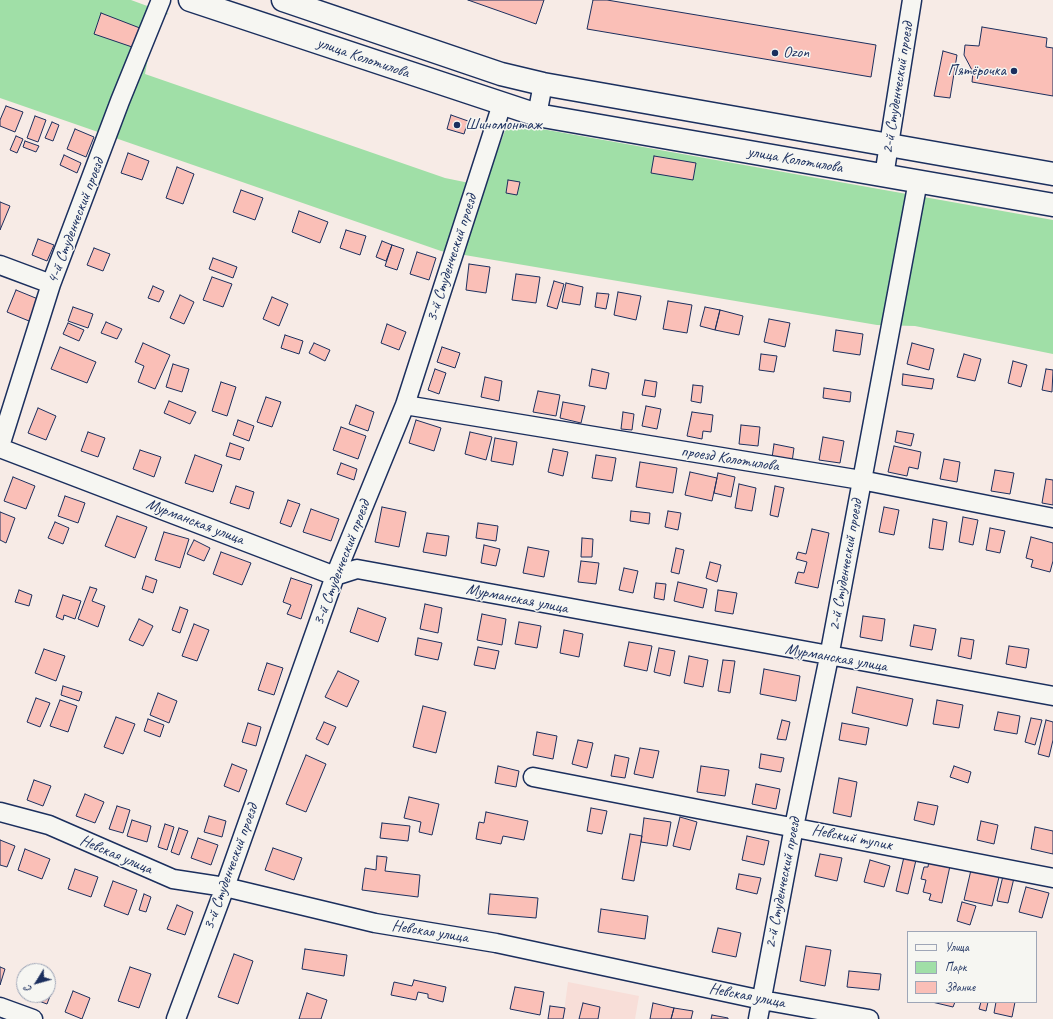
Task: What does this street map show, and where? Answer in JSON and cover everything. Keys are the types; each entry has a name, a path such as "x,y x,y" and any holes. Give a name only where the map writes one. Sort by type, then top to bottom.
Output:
{"main road":[{"name":"улица Колотилова","path":"190,0 536,115 1053,205"},
{"name":"улица Колотилова","path":"282,0 501,74 543,84 1053,174"}],"street":[{"name":"4-й Студенческий проезд","path":"0,447 51,284 120,101 161,0"},
{"name":"2-й Студенческий проезд","path":"884,176 912,0"},
{"path":"536,115 543,84"},
{"name":"3-й Студенческий проезд","path":"176,1019 225,887 335,576 405,405 502,104"},
{"name":"2-й Студенческий проезд","path":"758,1019 794,827 829,657 918,181"},
{"path":"0,265 51,284"},
{"name":"проезд Колотилова","path":"405,405 861,480 1053,518"},
{"name":"Мурманская улица","path":"0,447 335,576 357,569 829,657 1053,696"},
{"name":"Невский тупик","path":"533,777 1053,878"},
{"name":"Невская улица","path":"0,812 49,825 173,879 225,887 375,923 496,943 762,1000 869,1019"},
{"path":"0,1007 33,1019"}],"shaded area":[{"path":"568,982 639,996 635,1019 563,1019"}],"green space":[{"path":"0,0 131,0 169,14 156,16 145,74 445,178 484,186 508,123 1053,220 1053,354 915,326 877,325 441,251 0,98"}],"building":[{"path":"468,0 544,0 536,24"},
{"path":"593,0 607,0 876,45 871,77 587,29"},
{"path":"101,13 145,30 138,49 94,34"},
{"path":"982,27 1047,38 1046,47 1053,48 1053,96 972,82 973,72 964,55 965,45 979,46"},
{"path":"943,51 957,55 950,98 934,96"},
{"path":"6,106 23,112 15,132 0,126 0,120"},
{"name":"Шиномонтаж","path":"451,115 468,121 464,134 447,129"},
{"path":"35,116 46,120 38,142 27,138"},
{"path":"52,122 59,125 53,141 45,138"},
{"path":"75,129 94,137 86,157 67,149"},
{"path":"16,136 23,139 17,153 10,150"},
{"path":"25,141 39,146 36,152 23,147"},
{"path":"128,153 149,161 142,180 121,173"},
{"path":"64,155 81,163 77,173 60,165"},
{"path":"654,156 696,163 693,180 651,173"},
{"path":"177,167 194,174 183,204 166,198"},
{"path":"508,180 520,182 517,195 506,193"},
{"path":"241,190 263,198 255,220 233,212"},
{"path":"0,202 10,206 0,230"},
{"path":"299,211 328,222 320,243 292,232"},
{"path":"346,230 366,236 360,255 340,248"},
{"path":"38,239 54,245 47,261 32,255"},
{"path":"382,241 392,245 386,261 376,257"},
{"path":"392,245 404,249 397,270 385,266"},
{"path":"94,248 110,254 103,271 87,265"},
{"path":"417,252 436,258 429,280 410,274"},
{"path":"213,258 237,267 233,278 209,269"},
{"path":"469,264 490,267 486,293 466,290"},
{"path":"516,274 540,277 536,303 512,300"},
{"path":"212,277 232,284 223,307 203,300"},
{"path":"554,281 564,284 557,309 547,306"},
{"path":"566,283 583,287 580,305 562,302"},
{"path":"153,286 164,291 159,302 148,298"},
{"path":"16,290 38,299 29,321 7,312"},
{"path":"618,292 641,296 636,320 614,315"},
{"path":"597,293 609,294 606,309 595,307"},
{"path":"180,295 194,302 184,324 170,318"},
{"path":"272,297 288,304 279,326 263,319"},
{"path":"668,301 692,305 687,333 663,329"},
{"path":"73,307 93,314 88,328 68,321"},
{"path":"705,307 720,310 715,330 700,326"},
{"path":"720,310 743,316 739,335 715,330"},
{"path":"769,319 790,323 785,347 764,342"},
{"path":"106,322 122,329 117,339 101,333"},
{"path":"68,323 84,330 79,341 63,334"},
{"path":"387,324 406,332 399,350 381,343"},
{"path":"836,330 863,334 860,355 833,351"},
{"path":"285,335 303,341 299,354 281,348"},
{"path":"143,343 170,355 155,389 138,382 144,366 135,362"},
{"path":"314,343 330,350 325,361 309,353"},
{"path":"912,343 934,349 929,370 907,364"},
{"path":"60,347 96,362 87,383 51,369"},
{"path":"442,347 460,353 455,368 437,362"},
{"path":"761,354 777,356 774,372 759,370"},
{"path":"964,354 981,359 975,381 957,377"},
{"path":"1013,361 1027,365 1021,387 1008,383"},
{"path":"173,364 189,369 182,392 166,387"},
{"path":"435,369 446,373 439,394 428,390"},
{"path":"592,369 609,373 606,389 589,386"},
{"path":"1046,369 1053,370 1052,392 1042,390"},
{"path":"903,374 934,379 932,389 902,385"},
{"path":"485,377 502,381 499,401 481,397"},
{"path":"645,380 657,382 655,397 642,395"},
{"path":"221,382 236,387 227,416 212,411"},
{"path":"693,385 703,386 701,403 691,401"},
{"path":"824,388 851,392 850,402 823,398"},
{"path":"538,391 560,395 556,416 533,412"},
{"path":"266,397 281,402 272,427 257,422"},
{"path":"169,401 196,412 190,424 164,413"},
{"path":"563,402 585,406 581,423 560,418"},
{"path":"356,405 374,412 368,431 349,424"},
{"path":"646,406 661,409 657,429 642,426"},
{"path":"38,408 56,416 46,440 28,433"},
{"path":"623,412 634,414 632,430 621,429"},
{"path":"692,412 713,415 711,432 703,431 702,439 687,436"},
{"path":"238,420 254,426 249,441 233,435"},
{"path":"416,420 441,428 434,451 409,443"},
{"path":"741,425 760,427 758,446 739,444"},
{"path":"341,427 366,436 358,459 333,450"},
{"path":"897,431 914,434 911,446 895,442"},
{"path":"88,432 105,438 98,457 81,451"},
{"path":"470,432 492,437 486,460 465,454"},
{"path":"823,437 844,441 840,463 819,460"},
{"path":"495,438 517,442 513,465 491,461"},
{"path":"230,443 244,448 240,460 226,456"},
{"path":"774,444 794,448 792,462 772,458"},
{"path":"894,446 921,452 918,469 909,467 907,476 888,472"},
{"path":"553,449 568,452 563,476 548,472"},
{"path":"140,450 161,457 154,477 133,469"},
{"path":"195,455 222,465 213,492 185,483"},
{"path":"596,455 616,458 612,481 592,478"},
{"path":"944,459 960,462 957,482 940,479"},
{"path":"640,462 677,468 673,493 636,487"},
{"path":"341,463 357,469 354,480 337,474"},
{"path":"995,470 1014,473 1010,494 991,491"},
{"path":"690,472 717,478 712,501 685,495"},
{"path":"718,473 735,477 731,497 714,493"},
{"path":"13,477 35,486 26,509 4,501"},
{"path":"1046,479 1053,480 1053,505 1042,503"},
{"path":"739,484 756,488 752,511 735,508"},
{"path":"236,486 254,492 249,509 230,503"},
{"path":"775,486 784,488 778,517 770,515"},
{"path":"65,496 85,503 78,523 58,516"},
{"path":"288,500 300,504 291,527 280,523"},
{"path":"382,507 406,512 399,547 375,542"},
{"path":"884,507 899,510 894,535 879,532"},
{"path":"311,509 339,519 331,541 303,532"},
{"path":"631,511 650,513 649,524 630,521"},
{"path":"668,511 681,513 678,530 665,527"},
{"path":"0,512 15,518 6,543 0,540"},
{"path":"117,516 147,527 135,558 105,546"},
{"path":"963,517 978,520 973,545 959,542"},
{"path":"933,519 947,522 943,550 929,548"},
{"path":"55,522 69,528 63,544 48,538"},
{"path":"478,523 498,526 496,541 476,538"},
{"path":"990,528 1005,531 1000,553 986,550"},
{"path":"812,529 829,533 818,588 795,583 798,572 804,573 807,562 796,559 798,552 806,554"},
{"path":"164,532 189,539 180,568 155,560"},
{"path":"427,533 449,536 446,556 423,552"},
{"path":"1031,537 1053,543 1053,561 1050,572 1031,567 1033,560 1026,558"},
{"path":"582,538 593,539 592,557 581,557"},
{"path":"194,540 210,548 204,561 187,554"},
{"path":"484,545 500,549 496,566 481,563"},
{"path":"528,547 549,551 544,577 523,573"},
{"path":"676,548 684,550 679,574 671,572"},
{"path":"221,552 251,563 242,585 213,574"},
{"path":"581,561 599,563 596,584 578,582"},
{"path":"710,562 721,565 717,582 706,578"},
{"path":"624,568 638,571 633,593 619,590"},
{"path":"146,576 157,580 153,593 142,589"},
{"path":"291,578 312,585 301,619 287,614 291,605 283,602"},
{"path":"678,582 707,589 703,608 674,601"},
{"path":"656,583 666,584 664,600 654,598"},
{"path":"90,587 97,589 92,601 105,606 98,627 78,619"},
{"path":"19,590 32,595 29,606 15,602"},
{"path":"718,590 737,593 733,614 715,611"},
{"path":"63,595 81,601 75,619 64,615 63,620 56,617"},
{"path":"425,604 442,608 438,633 420,629"},
{"path":"180,607 188,610 180,633 172,630"},
{"path":"358,608 386,618 378,642 350,632"},
{"path":"482,614 506,619 502,645 477,640"},
{"path":"863,616 885,619 882,641 860,637"},
{"path":"139,619 153,626 143,646 129,640"},
{"path":"519,622 541,626 537,648 515,644"},
{"path":"194,624 209,630 197,661 182,656"},
{"path":"914,625 936,629 932,650 910,646"},
{"path":"564,630 583,634 579,657 560,653"},
{"path":"418,638 442,643 438,660 415,655"},
{"path":"961,638 974,640 971,659 958,656"},
{"path":"629,642 652,646 647,671 624,666"},
{"path":"1009,646 1029,649 1026,668 1006,664"},
{"path":"478,647 499,651 495,669 474,665"},
{"path":"659,648 675,651 670,676 654,672"},
{"path":"44,649 65,656 56,681 35,673"},
{"path":"689,656 708,660 703,687 684,683"},
{"path":"723,660 735,661 730,693 718,691"},
{"path":"267,663 283,668 274,695 258,690"},
{"path":"764,669 800,676 796,701 760,694"},
{"path":"338,671 359,681 347,707 325,697"},
{"path":"63,686 82,692 79,701 61,695"},
{"path":"857,687 913,699 907,726 852,713"},
{"path":"158,693 177,701 169,723 150,715"},
{"path":"36,698 50,703 40,727 27,722"},
{"path":"60,700 77,706 68,732 50,726"},
{"path":"937,700 963,705 959,728 933,724"},
{"path":"423,706 446,712 436,753 413,747"},
{"path":"998,712 1020,716 1017,734 994,730"},
{"path":"116,717 135,724 123,754 104,747"},
{"path":"1031,718 1042,720 1035,745 1025,742"},
{"path":"148,719 164,725 160,737 144,731"},
{"path":"782,720 790,722 786,740 777,739"},
{"path":"1046,720 1053,722 1053,740 1049,757 1038,754"},
{"path":"324,722 336,727 328,745 316,739"},
{"path":"248,723 261,727 256,746 242,742"},
{"path":"842,723 869,728 866,745 839,740"},
{"path":"537,732 557,736 553,759 533,755"},
{"path":"578,740 593,743 587,768 572,764"},
{"path":"640,748 659,751 653,778 634,774"},
{"path":"761,754 784,758 781,772 759,768"},
{"path":"306,755 326,764 306,812 286,804"},
{"path":"615,755 629,758 625,778 611,776"},
{"path":"232,764 247,770 239,792 224,786"},
{"path":"498,766 519,771 516,787 495,783"},
{"path":"701,766 729,770 725,796 697,792"},
{"path":"954,766 971,772 968,783 950,777"},
{"path":"839,778 857,782 851,817 833,813"},
{"path":"34,780 51,786 43,806 27,800"},
{"path":"756,784 780,789 776,809 752,804"},
{"path":"85,794 104,802 95,823 76,816"},
{"path":"409,797 439,804 432,835 419,832 421,822 404,818"},
{"path":"918,802 938,806 934,825 914,820"},
{"path":"117,806 130,810 123,833 109,829"},
{"path":"591,808 607,811 602,834 587,831"},
{"path":"486,812 528,821 524,840 503,836 501,844 476,839 479,822 484,823"},
{"path":"209,816 226,821 222,837 204,832"},
{"path":"680,817 697,822 690,850 673,846"},
{"path":"644,818 671,822 667,846 641,842"},
{"path":"132,820 151,826 147,842 127,836"},
{"path":"981,821 998,825 994,844 977,840"},
{"path":"382,823 410,826 408,841 380,838"},
{"path":"165,824 174,827 167,850 158,847"},
{"path":"1035,827 1053,831 1053,854 1031,849"},
{"path":"179,828 188,831 179,855 171,852"},
{"path":"630,834 642,836 634,881 622,879"},
{"path":"747,836 769,841 764,865 742,860"},
{"path":"198,838 218,845 211,865 191,858"},
{"path":"0,840 15,846 7,867 0,865"},
{"path":"273,848 302,858 294,880 265,870"},
{"path":"25,849 50,859 42,879 18,870"},
{"path":"820,854 842,858 837,881 815,876"},
{"path":"377,856 387,857 385,871 420,875 418,897 362,890 365,868 376,870"},
{"path":"904,857 916,860 908,894 896,891"},
{"path":"870,860 890,866 884,887 864,882"},
{"path":"929,861 950,866 942,903 929,900 931,894 923,892 926,880 921,879 924,867 928,867"},
{"path":"75,869 98,877 91,897 68,889"},
{"path":"971,870 999,877 992,906 964,900"},
{"path":"739,874 761,878 757,894 736,889"},
{"path":"1003,876 1014,878 1008,903 997,901"},
{"path":"113,881 137,890 128,915 104,906"},
{"path":"1026,887 1049,893 1042,918 1019,912"},
{"path":"144,894 151,897 146,912 139,910"},
{"path":"490,894 538,898 536,918 488,914"},
{"path":"962,902 976,906 970,925 957,921"},
{"path":"177,905 193,912 185,935 167,929"},
{"path":"601,909 648,916 645,939 598,932"},
{"path":"718,928 741,933 736,957 712,952"},
{"path":"806,946 831,950 825,986 800,981"},
{"path":"305,949 347,955 344,976 302,969"},
{"path":"234,954 253,961 238,1004 218,997"},
{"path":"0,967 5,969 0,985"},
{"path":"130,967 151,974 139,1008 118,1001"},
{"path":"849,971 881,974 879,990 847,987"},
{"path":"414,980 446,987 443,1002 428,998 428,994 418,992 416,1000 391,995 394,982 412,986"},
{"path":"515,987 544,992 540,1015 510,1009"},
{"path":"73,991 90,998 82,1019 65,1012"},
{"path":"307,993 327,1000 321,1019 299,1019"},
{"path":"583,1003 600,1007 598,1019 579,1019"},
{"path":"653,1003 674,1008 671,1019 650,1019"},
{"path":"936,1003 955,1003 953,1007"},
{"path":"981,1003 988,1003 986,1011 979,1009"},
{"path":"996,1003 1015,1003 1012,1017 994,1013"},
{"path":"550,1006 565,1008 563,1019 548,1019"},
{"path":"674,1008 693,1011 691,1019 671,1019"},
{"path":"712,1015 728,1018 728,1019 711,1019"}],"place":[{"name":"Ozon","path":"775,53"},
{"name":"Пятёрочка","path":"1014,71"},
{"name":"Шиномонтаж","path":"457,125"}]}
